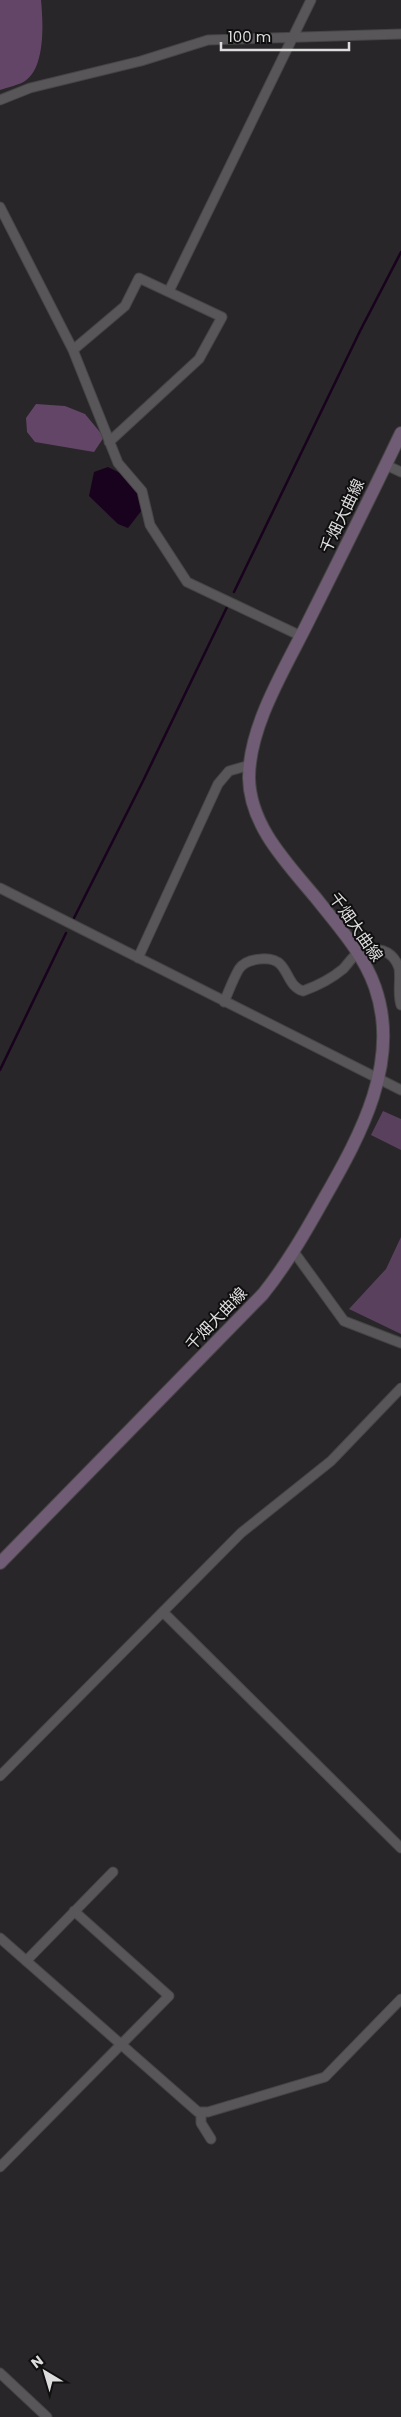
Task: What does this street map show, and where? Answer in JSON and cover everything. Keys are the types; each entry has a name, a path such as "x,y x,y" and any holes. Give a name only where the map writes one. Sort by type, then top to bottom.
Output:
{"main road":[{"name":"千畑大曲線","path":"0,1562 263,1294 294,1252 356,1142 373,1101 378,1079 382,1040 380,1005 369,972 358,953 284,861 266,833 253,802 250,786 250,765 263,716 401,433"}],"street":[{"path":"169,291 291,37 311,0"},
{"path":"0,100 30,88 141,61 208,40 401,34"},
{"path":"0,207 73,350 118,464 142,492 150,525 187,582 302,636"},
{"path":"73,350 125,306 139,278 222,317 199,359 109,442"},
{"path":"386,465 401,472"},
{"path":"138,958 218,784 229,771 250,765"},
{"path":"0,888 401,1090"},
{"path":"224,1002 240,968 245,963 263,958 276,960 282,966 292,985 303,991 327,980 342,969 358,953 380,948 396,958 400,970 398,996 401,1005"},
{"path":"294,1252 344,1321 401,1343"},
{"path":"0,1776 241,1533 331,1461 400,1391"},
{"path":"163,1612 401,1848"},
{"path":"26,1961 113,1872"},
{"path":"0,2167 169,1996 74,1912"},
{"path":"0,1938 198,2112 208,2112 325,2077 401,2000"},
{"path":"201,2112 201,2123 211,2139"},
{"path":"0,2373 47,2417"}],"shaded area":[{"path":"0,0 41,0 42,43 37,65 32,74 23,82 0,90"},
{"path":"36,404 65,406 85,414 104,437 94,452 35,442 27,432 26,418"},
{"path":"108,467 124,475 143,500 142,510 128,528 118,524 89,496 94,472"},
{"path":"383,1111 401,1119 401,1150 371,1135"},
{"path":"401,1237 401,1334 349,1309 386,1269"}],"waterway":[{"path":"234,592 360,331 401,252"},
{"path":"73,920 228,605"},
{"path":"0,1070 66,933"}]}
